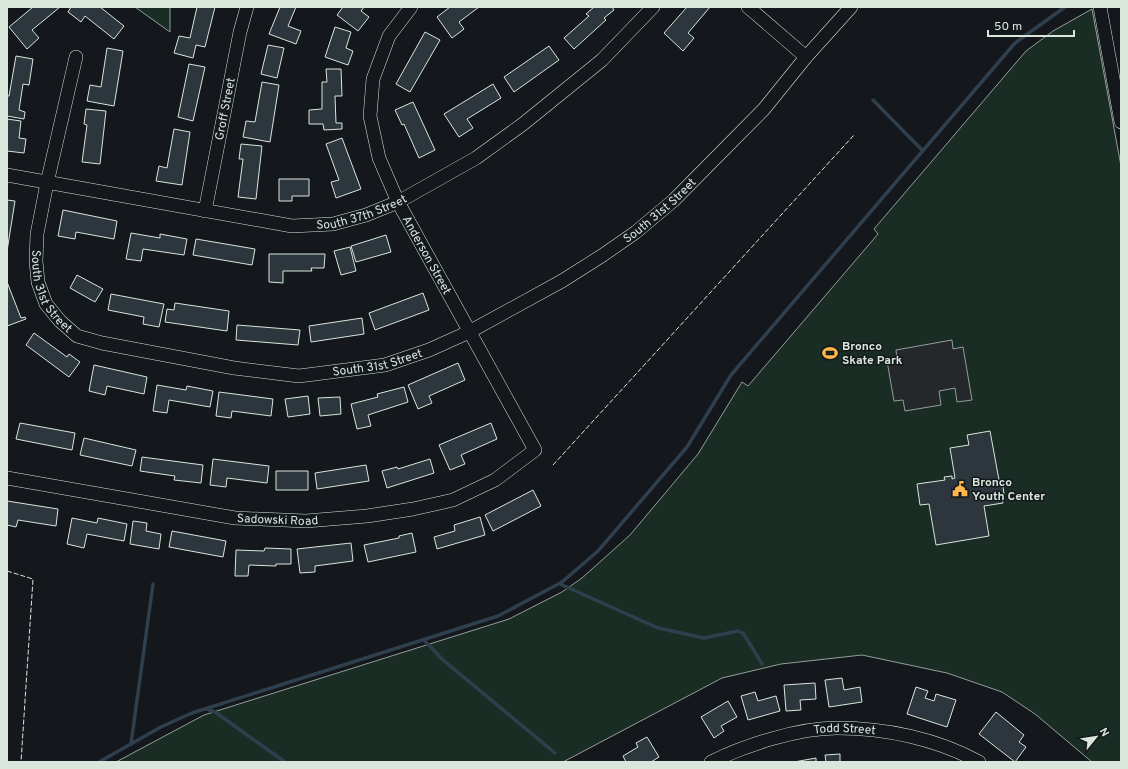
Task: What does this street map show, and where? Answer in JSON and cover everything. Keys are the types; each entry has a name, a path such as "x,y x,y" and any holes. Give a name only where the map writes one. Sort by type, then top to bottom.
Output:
{"street":[{"name":"Groff Street","path":"205,211 240,32 247,7"},
{"name":"Anderson Street","path":"411,7 390,36 374,79 370,116 379,158 398,202 535,450"},
{"name":"South 37th Street","path":"7,175 292,226 333,224 366,215 398,202 476,158 523,124 602,60 653,7"},
{"path":"748,7 806,57"},
{"name":"South 31st Street","path":"76,56 37,234 36,261 38,282 46,304 60,322 77,336 102,343 234,368 299,376 385,365 429,350 469,332 562,281 636,232 674,200 764,109 806,57 851,7"},
{"path":"1100,7 1121,122"},
{"name":"Sadowski Road","path":"7,478 235,518 306,520 367,516 413,509 453,500 495,480 535,450"},
{"name":"Todd Street","path":"711,762 732,751 790,734 837,728 888,733 926,740 962,753 979,762"}],"green space":[{"path":"135,7 170,7 170,32"},
{"path":"1092,9 1121,166 1121,762 1092,762 1035,714 1002,692 947,673 862,655 781,664 722,678 563,762 116,762 204,715 509,619 562,592 582,578 630,535 698,454 742,382 748,386 878,234 874,229 1026,51 1053,31"}],"shaded area":[{"path":"952,340 953,349 963,347 972,400 957,402 955,388 939,391 941,405 905,411 903,400 894,401 887,361 897,359 896,350"}],"building":[{"path":"33,7 60,7 32,30 39,38 27,49 9,27"},
{"path":"71,7 100,7 124,26 114,39 85,16 81,22 68,12"},
{"path":"197,7 215,7 205,47 196,45 193,58 174,53 179,36 190,38"},
{"path":"280,7 296,7 288,26 301,31 296,44 269,34"},
{"path":"343,7 364,7 361,11 369,17 358,31 337,15"},
{"path":"450,7 479,7 459,22 464,29 452,38 437,17"},
{"path":"594,7 612,7 614,10 604,18 606,20 574,49 564,38 589,16 586,14"},
{"path":"687,7 710,7 688,33 694,38 683,51 664,33"},
{"path":"335,27 351,32 346,48 353,51 348,65 325,57"},
{"path":"425,32 440,40 410,92 396,84"},
{"path":"268,45 284,48 277,78 261,74"},
{"path":"549,46 559,60 514,92 504,77"},
{"path":"107,48 123,51 114,106 87,101 90,85 101,87"},
{"path":"16,56 33,59 29,85 23,84 19,110 25,112 24,119 7,116 7,96 9,96"},
{"path":"189,64 205,67 193,121 178,117"},
{"path":"326,69 341,69 342,96 335,96 336,123 342,123 342,129 324,130 323,124 309,124 309,110 322,109 322,82 327,82"},
{"path":"262,82 279,85 270,142 243,137 246,121 255,122"},
{"path":"493,84 501,98 467,119 473,128 459,137 444,114"},
{"path":"413,102 435,150 419,158 404,124 402,125 395,110"},
{"path":"86,109 106,111 100,164 82,162 87,125 84,124"},
{"path":"7,119 21,121 19,138 26,139 24,153 7,151"},
{"path":"174,129 190,132 182,185 156,181 159,166 167,168"},
{"path":"342,138 361,189 336,198 331,182 339,180 326,144"},
{"path":"241,144 262,146 256,199 238,197 243,159 239,159"},
{"path":"279,179 309,179 309,196 292,196 292,201 279,201"},
{"path":"7,200 15,201 7,251"},
{"path":"63,210 117,221 114,239 76,232 75,239 58,236"},
{"path":"131,233 160,238 160,234 187,239 184,255 143,249 141,261 126,259"},
{"path":"386,235 391,252 356,262 351,246"},
{"path":"196,239 255,249 252,265 193,255"},
{"path":"350,247 356,271 341,275 334,251"},
{"path":"269,254 325,254 324,268 311,268 312,271 283,271 283,283 269,282"},
{"path":"77,275 103,289 95,302 70,288"},
{"path":"7,282 21,318 25,317 26,319 7,326"},
{"path":"423,293 429,310 375,330 369,313"},
{"path":"111,294 164,304 159,327 143,324 144,317 108,310"},
{"path":"175,303 229,311 227,331 165,322 167,309 174,310"},
{"path":"362,318 364,334 311,342 309,326"},
{"path":"237,325 300,330 298,345 236,340"},
{"path":"34,333 67,357 69,354 80,362 69,377 26,345"},
{"path":"458,363 465,380 429,396 432,403 418,409 408,385"},
{"path":"94,365 147,377 144,394 107,386 105,395 89,391"},
{"path":"157,385 186,390 187,386 213,391 210,407 169,400 167,413 153,411"},
{"path":"404,387 408,402 368,415 371,426 357,429 351,404 378,397 377,394"},
{"path":"219,392 273,399 271,416 232,411 231,418 216,416"},
{"path":"308,396 310,414 288,417 285,399"},
{"path":"340,397 341,414 320,416 318,398"},
{"path":"20,423 75,433 72,450 16,439"},
{"path":"491,423 497,439 461,455 465,464 450,470 439,445"},
{"name":"Bronco Youth Center","path":"990,431 999,480 1002,480 1004,494 1001,495 1003,503 984,506 989,536 936,545 929,504 920,505 917,484 945,480 944,477 952,476 952,479 955,478 950,448 969,445 967,435"},
{"path":"84,438 136,450 132,466 80,455"},
{"path":"142,457 203,465 201,483 174,480 175,476 140,471"},
{"path":"213,459 269,466 267,483 227,478 226,487 210,485"},
{"path":"430,459 434,473 387,488 382,471 397,467 398,469"},
{"path":"366,465 369,481 317,489 315,473"},
{"path":"276,471 308,471 308,490 276,490"},
{"path":"533,490 541,506 493,531 485,515"},
{"path":"7,501 58,509 56,526 18,520 16,527 7,525"},
{"path":"480,517 485,535 437,549 434,537 455,531 454,525"},
{"path":"72,518 97,523 98,518 127,524 124,541 87,534 84,548 67,544"},
{"path":"133,521 147,523 146,531 161,534 159,549 130,544"},
{"path":"172,531 226,541 223,557 169,547"},
{"path":"412,533 416,552 368,562 364,545 399,538 399,536"},
{"path":"351,543 353,561 315,566 315,572 300,573 297,549"},
{"path":"265,548 291,549 291,564 276,564 276,566 249,565 248,576 235,576 236,550 264,551"},
{"path":"842,678 844,690 860,687 862,702 829,707 825,680"},
{"path":"815,683 816,699 800,700 801,710 786,711 784,685"},
{"path":"916,687 928,691 925,698 934,701 936,694 956,700 947,727 907,714"},
{"path":"755,692 758,701 776,696 780,711 748,720 741,696"},
{"path":"728,701 737,717 721,726 724,731 714,738 701,717"},
{"path":"996,712 1024,735 1019,742 1026,747 1015,762 979,734"},
{"path":"647,737 659,757 651,762 626,762 623,756 638,747 636,743"},
{"path":"840,754 840,762 826,762 825,755"},
{"path":"816,758 816,762 794,762"}],"waterway":[{"path":"99,762 161,727 192,713 498,616 562,582 598,551 687,447 731,375 1015,43 1065,7"},
{"path":"873,100 923,151"},
{"path":"131,744 153,584"},
{"path":"560,584 658,628 704,638 738,631 743,633 762,664"},
{"path":"424,640 443,660 555,753"},
{"path":"207,709 215,712 285,762"}],"fence":[{"path":"553,465 854,135"},
{"path":"7,571 33,579 21,762"}],"place":[{"name":"Bronco Skate Park","path":"830,353"},
{"name":"Bronco Youth Center","path":"960,489"}]}
